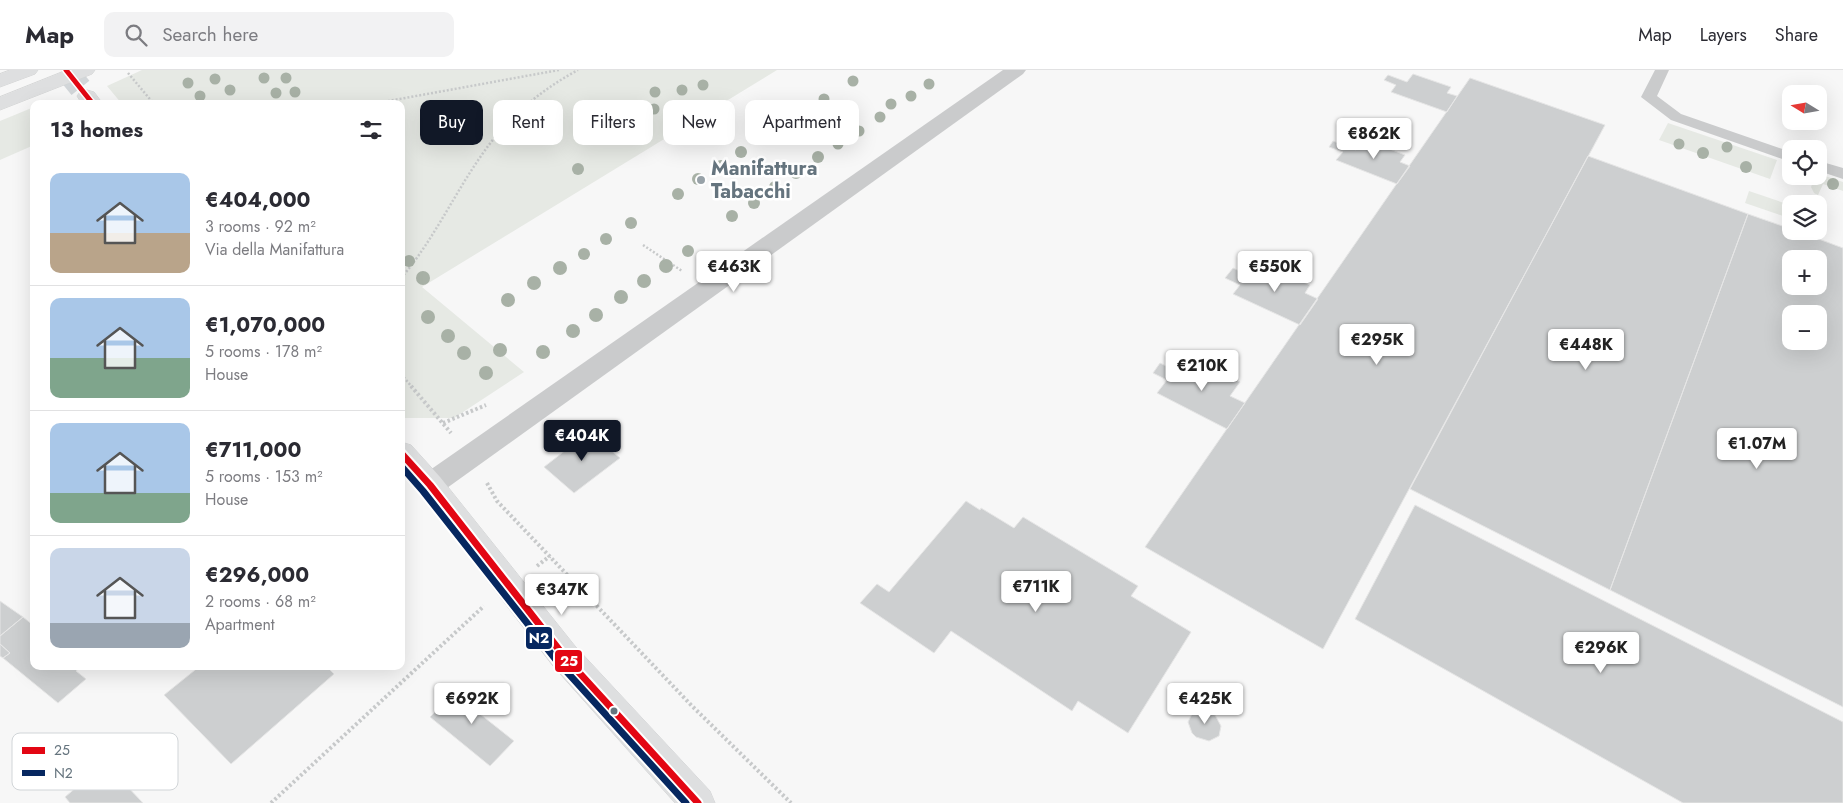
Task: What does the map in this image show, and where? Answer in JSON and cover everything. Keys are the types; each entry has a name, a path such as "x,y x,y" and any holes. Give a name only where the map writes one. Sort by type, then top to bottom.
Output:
{"main road":[{"path":"0,81 28,70"},
{"path":"0,104 85,70"},
{"path":"49,84 91,70"},
{"path":"405,457 430,485 564,656 698,803"}],"street":[{"path":"430,485 1016,70"}],"lane":[{"path":"1662,70 1649,97 1676,117 1782,154"},
{"path":"1827,169 1843,174"}],"path":[{"path":"394,100 559,70"},
{"path":"405,274 426,250 471,170 497,132 540,94 578,70"},
{"path":"128,73 151,100"},
{"path":"643,245 708,288"},
{"path":"405,379 470,456 497,501 692,706 791,803"},
{"path":"271,803 473,615 550,556"}],"shaded area":[{"path":"142,70 777,70 728,100 663,100 663,140 422,287 524,372 454,418 405,418 405,100 119,100 107,86"},
{"path":"30,109 30,147 0,160 0,121"},
{"path":"1668,123 1777,160 1770,179 1659,140"},
{"path":"1827,177 1843,182 1843,191 1826,185"},
{"path":"1812,185 1823,185 1818,195 1814,193"},
{"path":"1749,191 1782,202 1782,216 1745,203"}],"building":[{"path":"1413,74 1451,87 1447,93 1457,96 1447,112 1391,92 1396,85 1384,80 1388,75 1407,82"},
{"path":"1470,78 1605,125 1323,649 1145,547"},
{"path":"1364,139 1405,155 1400,162 1410,166 1397,184 1336,160 1343,152 1329,147 1333,141 1356,150"},
{"path":"1588,156 1748,214 1610,590 1410,489"},
{"path":"1748,214 1782,226 1782,240 1821,240 1843,248 1843,707 1610,590"},
{"path":"1267,266 1310,285 1305,293 1318,299 1300,325 1233,294 1240,285 1225,278 1233,268 1257,279"},
{"path":"1194,359 1240,382 1230,396 1245,403 1227,429 1157,393 1167,380 1153,373 1160,363 1182,374"},
{"path":"589,432 620,458 574,493 544,467"},
{"path":"966,501 1014,528 1023,517 1138,586 1131,596 1191,632 1128,733 1078,701 1072,711 951,631 934,653 860,603 877,584 889,592"},
{"path":"1415,505 1843,722 1843,803 1683,803 1355,619"},
{"path":"0,601 23,617 0,636"},
{"path":"23,617 30,623 30,670 77,670 76,671 86,679 58,703 3,658 10,653 0,644 0,636"},
{"path":"0,644 10,653 3,658 0,656"},
{"path":"195,670 330,670 334,674 231,764 164,695"},
{"path":"462,685 489,705 480,714 514,741 490,766 430,717"},
{"path":"1204,709 1215,715 1221,726 1219,736 1209,741 1196,737 1192,733 1188,722 1193,712"},
{"path":"73,790 131,790 143,803 70,803 65,797"}],"tunnel":[{"path":"66,70 87,96"}],"transit line":[{"name":"25","path":"66,70 90,100"},
{"name":"25","path":"405,457 430,485 564,656 698,803"},
{"name":"N2","path":"405,471 557,661 686,803"}],"place":[{"name":"Manifattura Tabacchi","path":"701,180"}]}
